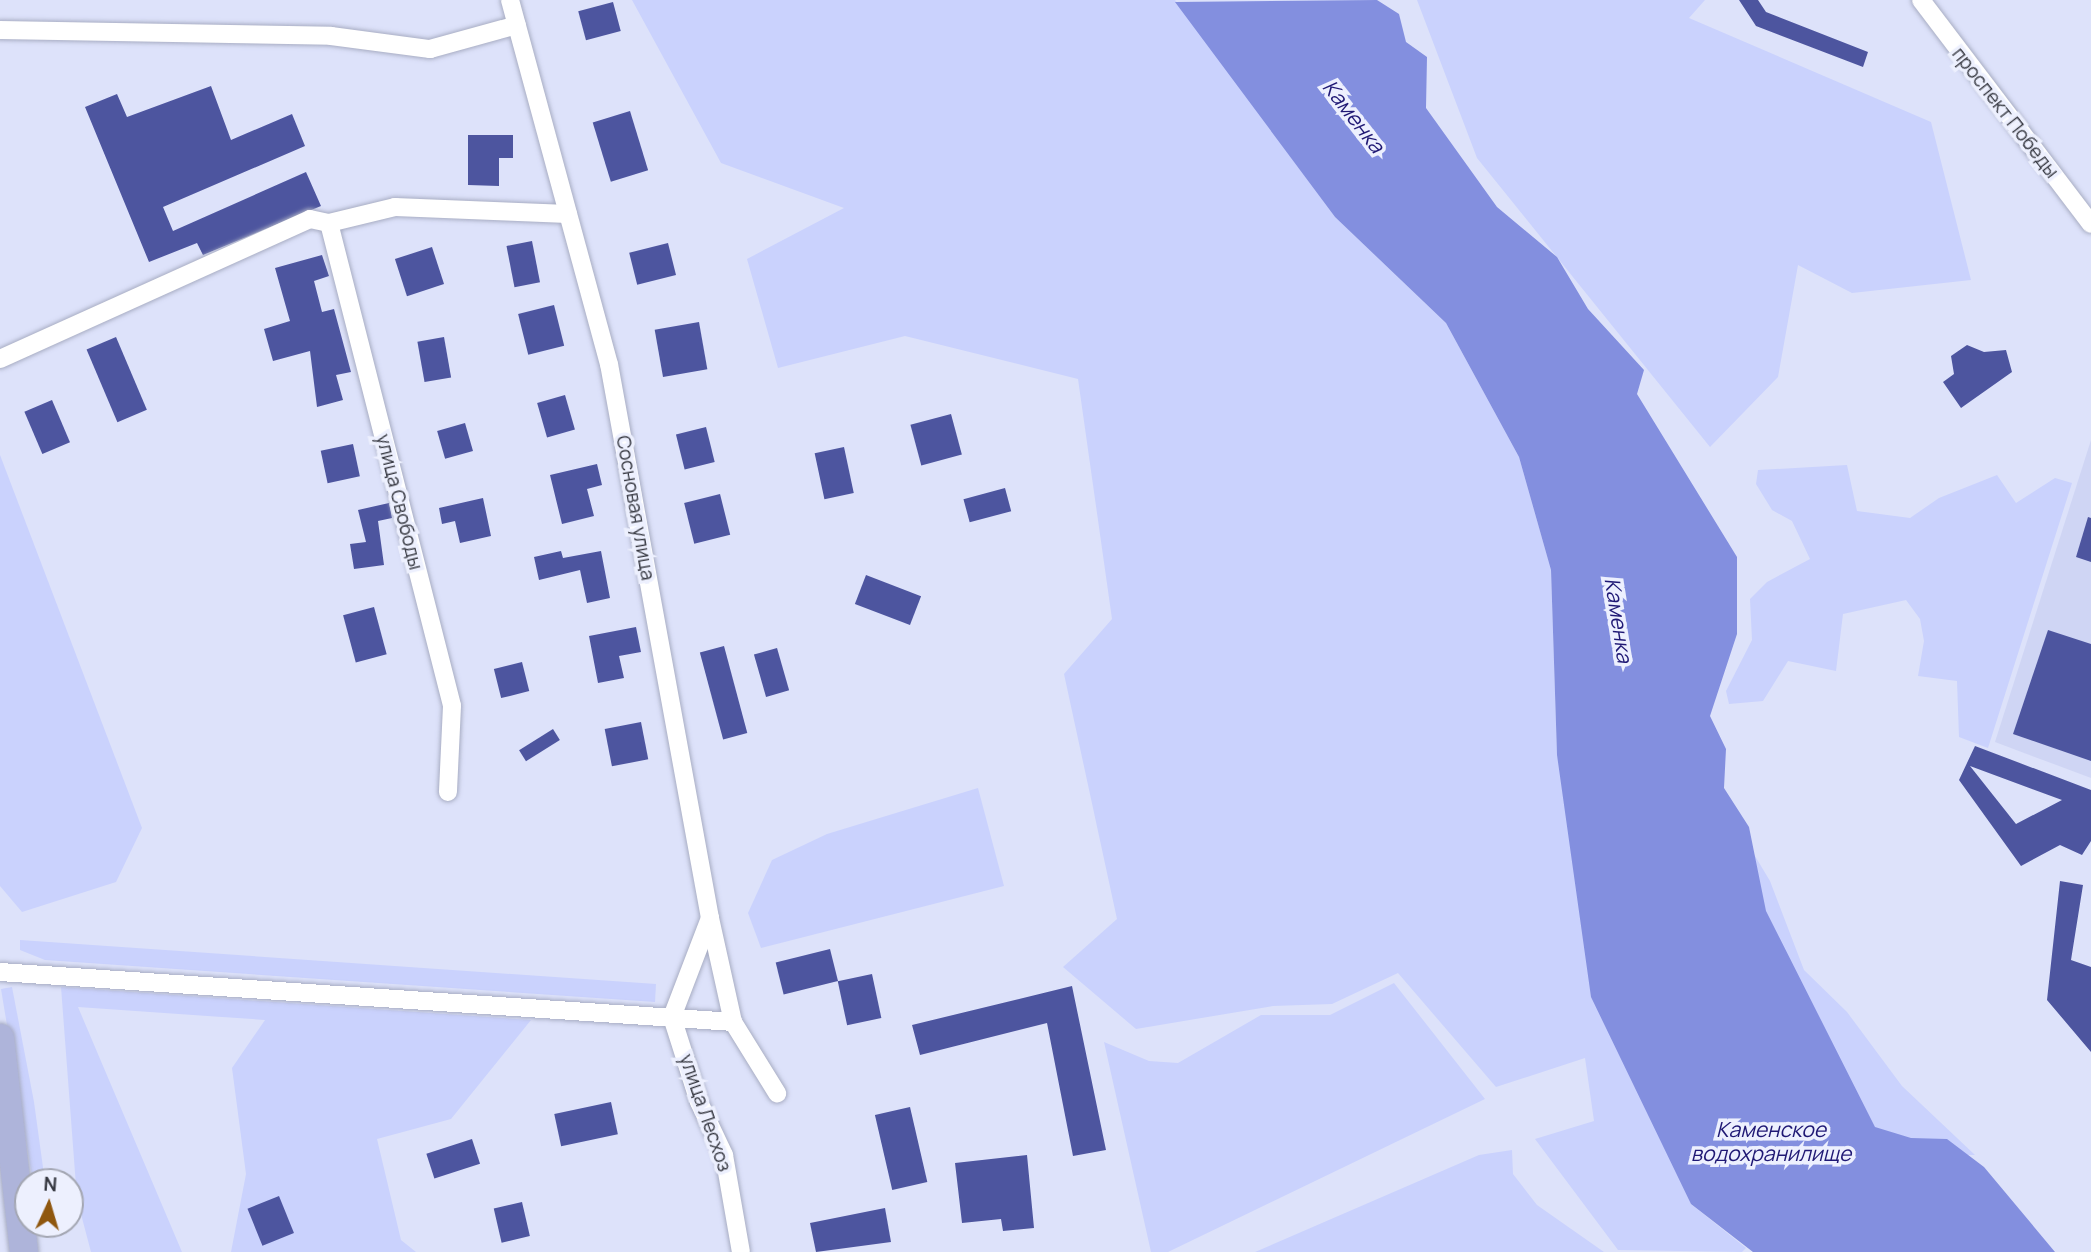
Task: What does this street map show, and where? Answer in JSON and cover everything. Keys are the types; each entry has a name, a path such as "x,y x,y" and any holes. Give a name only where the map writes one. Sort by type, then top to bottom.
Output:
{"main road":[{"path":"0,1038 24,1252"}],"street":[{"name":"Сосновая улица","path":"510,0 609,364 710,918 733,1023 777,1093"},
{"name":"проспект Победы","path":"1921,0 2091,224"},
{"path":"0,30 331,36 430,49 517,25"},
{"path":"0,359 326,220 395,207 568,214"},
{"name":"улица Свободы","path":"326,220 452,706 448,792"},
{"path":"672,1017 710,918"},
{"path":"0,972 733,1023"},
{"name":"улица Лесхоз","path":"672,1017 699,1102 724,1155 741,1252"}],"shaded area":[{"path":"632,0 1175,0 1335,217 1446,323 1519,457 1551,570 1557,755 1691,1204 1746,1248 1742,1252 1618,1250 1535,1139 1594,1121 1585,1058 1496,1087 1398,973 1332,1004 1273,1006 1136,1029 1063,967 1117,919 1064,674 1112,619 1078,379 905,336 778,368 747,259 844,208 721,163"},
{"path":"1417,0 1705,0 1689,18 1931,122 1971,280 1852,293 1798,265 1778,377 1710,447 1477,158"},
{"path":"2091,440 2091,778 1995,742"},
{"path":"0,455 142,828 116,882 22,912 0,886"},
{"path":"1847,465 1857,511 1910,518 1939,498 1997,475 2016,503 2055,478 2072,483 1988,748 1959,737 1957,681 1918,676 1924,641 1920,619 1906,600 1843,614 1836,671 1788,661 1763,701 1729,704 1726,691 1752,640 1750,599 1767,582 1810,559 1792,521 1772,510 1756,484 1758,470"},
{"path":"978,788 1004,886 761,948 748,913 772,860 827,834"},
{"path":"1743,836 1770,881 1804,970 1847,1012 1902,1086 1975,1155 1883,1154 1765,932"},
{"path":"20,940 656,984 655,1002 45,960 20,950"},
{"path":"1394,983 1485,1099 1168,1252 1151,1252 1104,1042 1149,1061 1178,1063 1261,1015 1330,1015"},
{"path":"12,987 34,1102 43,1168 31,1168 1,989"},
{"path":"61,987 531,1020 451,1119 377,1139 401,1240 416,1252 231,1252 246,1174 232,1068 265,1020 78,1007 182,1252 91,1252 84,1226 84,1168 75,1168"},
{"path":"1512,1150 1513,1174 1537,1205 1604,1252 1255,1252 1479,1155"}],"water":[{"name":"Каменское водохранилище","path":"1377,0 1399,14 1406,42 1427,57 1426,108 1497,207 1557,257 1588,309 1644,370 1637,394 1737,557 1737,634 1710,716 1726,749 1724,788 1749,827 1766,911 1875,1127 1911,1138 1947,1139 1984,1167 2055,1252 1753,1252 1691,1204 1591,997 1557,755 1551,570 1519,457 1446,323 1335,217 1175,2"}],"building":[{"path":"1739,0 1758,0 1766,12 1868,52 1863,67 1756,26"},
{"path":"613,2 621,31 586,40 578,11"},
{"path":"211,86 231,140 292,114 305,146 163,207 173,231 306,172 321,206 203,255 197,243 149,262 85,107 117,94 127,117"},
{"path":"630,111 648,170 611,182 593,122"},
{"path":"468,135 513,135 513,158 499,158 499,186 468,185"},
{"path":"532,241 540,282 514,287 506,246"},
{"path":"668,243 676,275 637,285 629,253"},
{"path":"432,247 444,284 407,296 395,259"},
{"path":"322,255 329,276 314,281 322,312 334,309 351,372 336,375 343,400 317,407 310,351 273,361 264,329 290,321 275,268"},
{"path":"554,305 564,346 528,355 518,314"},
{"path":"699,322 707,369 663,377 655,330"},
{"path":"116,337 147,410 117,422 87,350"},
{"path":"444,337 451,377 425,382 417,342"},
{"path":"1967,345 1984,352 2006,350 2012,372 1961,408 1943,382 1954,374 1951,356"},
{"path":"565,395 575,430 547,438 537,403"},
{"path":"52,400 70,442 42,454 24,412"},
{"path":"951,414 962,455 921,465 910,425"},
{"path":"465,423 473,451 445,459 437,431"},
{"path":"706,427 715,462 685,469 676,434"},
{"path":"353,444 360,476 328,483 321,451"},
{"path":"844,447 854,493 824,499 815,453"},
{"path":"597,464 602,485 587,489 594,516 562,524 550,475"},
{"path":"1005,488 1011,511 970,522 963,499"},
{"path":"720,494 730,535 694,544 684,503"},
{"path":"483,498 491,536 460,543 455,521 442,524 439,508"},
{"path":"389,503 392,518 378,521 384,565 354,569 350,544 366,542 358,510"},
{"path":"2088,517 2091,518 2091,562 2076,557"},
{"path":"561,551 563,558 601,551 610,598 587,603 580,570 539,580 534,557"},
{"path":"866,575 921,596 910,625 855,604"},
{"path":"374,607 387,654 356,663 343,615"},
{"path":"636,627 641,652 619,656 624,678 598,683 589,636"},
{"path":"2048,630 2091,644 2091,761 2013,734"},
{"path":"724,646 747,733 723,739 700,652"},
{"path":"777,648 789,690 766,697 754,655"},
{"path":"522,662 529,691 501,698 494,669"},
{"path":"641,722 648,759 612,766 605,729"},
{"path":"553,729 560,740 526,761 519,750"},
{"path":"1975,746 2091,790 2091,841 2082,855 2060,845 2021,866 1959,780","holes":["1970,766 2062,800 2016,824"]},
{"path":"2060,881 2083,885 2071,960 2091,967 2091,1052 2047,1000"},
{"path":"830,949 838,981 784,995 776,963"},
{"path":"872,974 881,1018 847,1025 838,981"},
{"path":"1072,986 1106,1150 1073,1156 1047,1023 920,1055 912,1025"},
{"path":"611,1102 618,1134 561,1146 554,1114"},
{"path":"910,1107 927,1182 892,1190 875,1115"},
{"path":"472,1139 480,1164 434,1179 426,1154"},
{"path":"1027,1155 1034,1228 1003,1231 1001,1219 962,1223 955,1163"},
{"path":"279,1196 294,1233 262,1246 247,1209"},
{"path":"522,1202 530,1236 502,1243 494,1209"},
{"path":"885,1208 891,1242 816,1252 810,1223"}],"water label":[{"name":"Каменка","path":"1354,116"},
{"name":"Каменка","path":"1619,620"}]}
